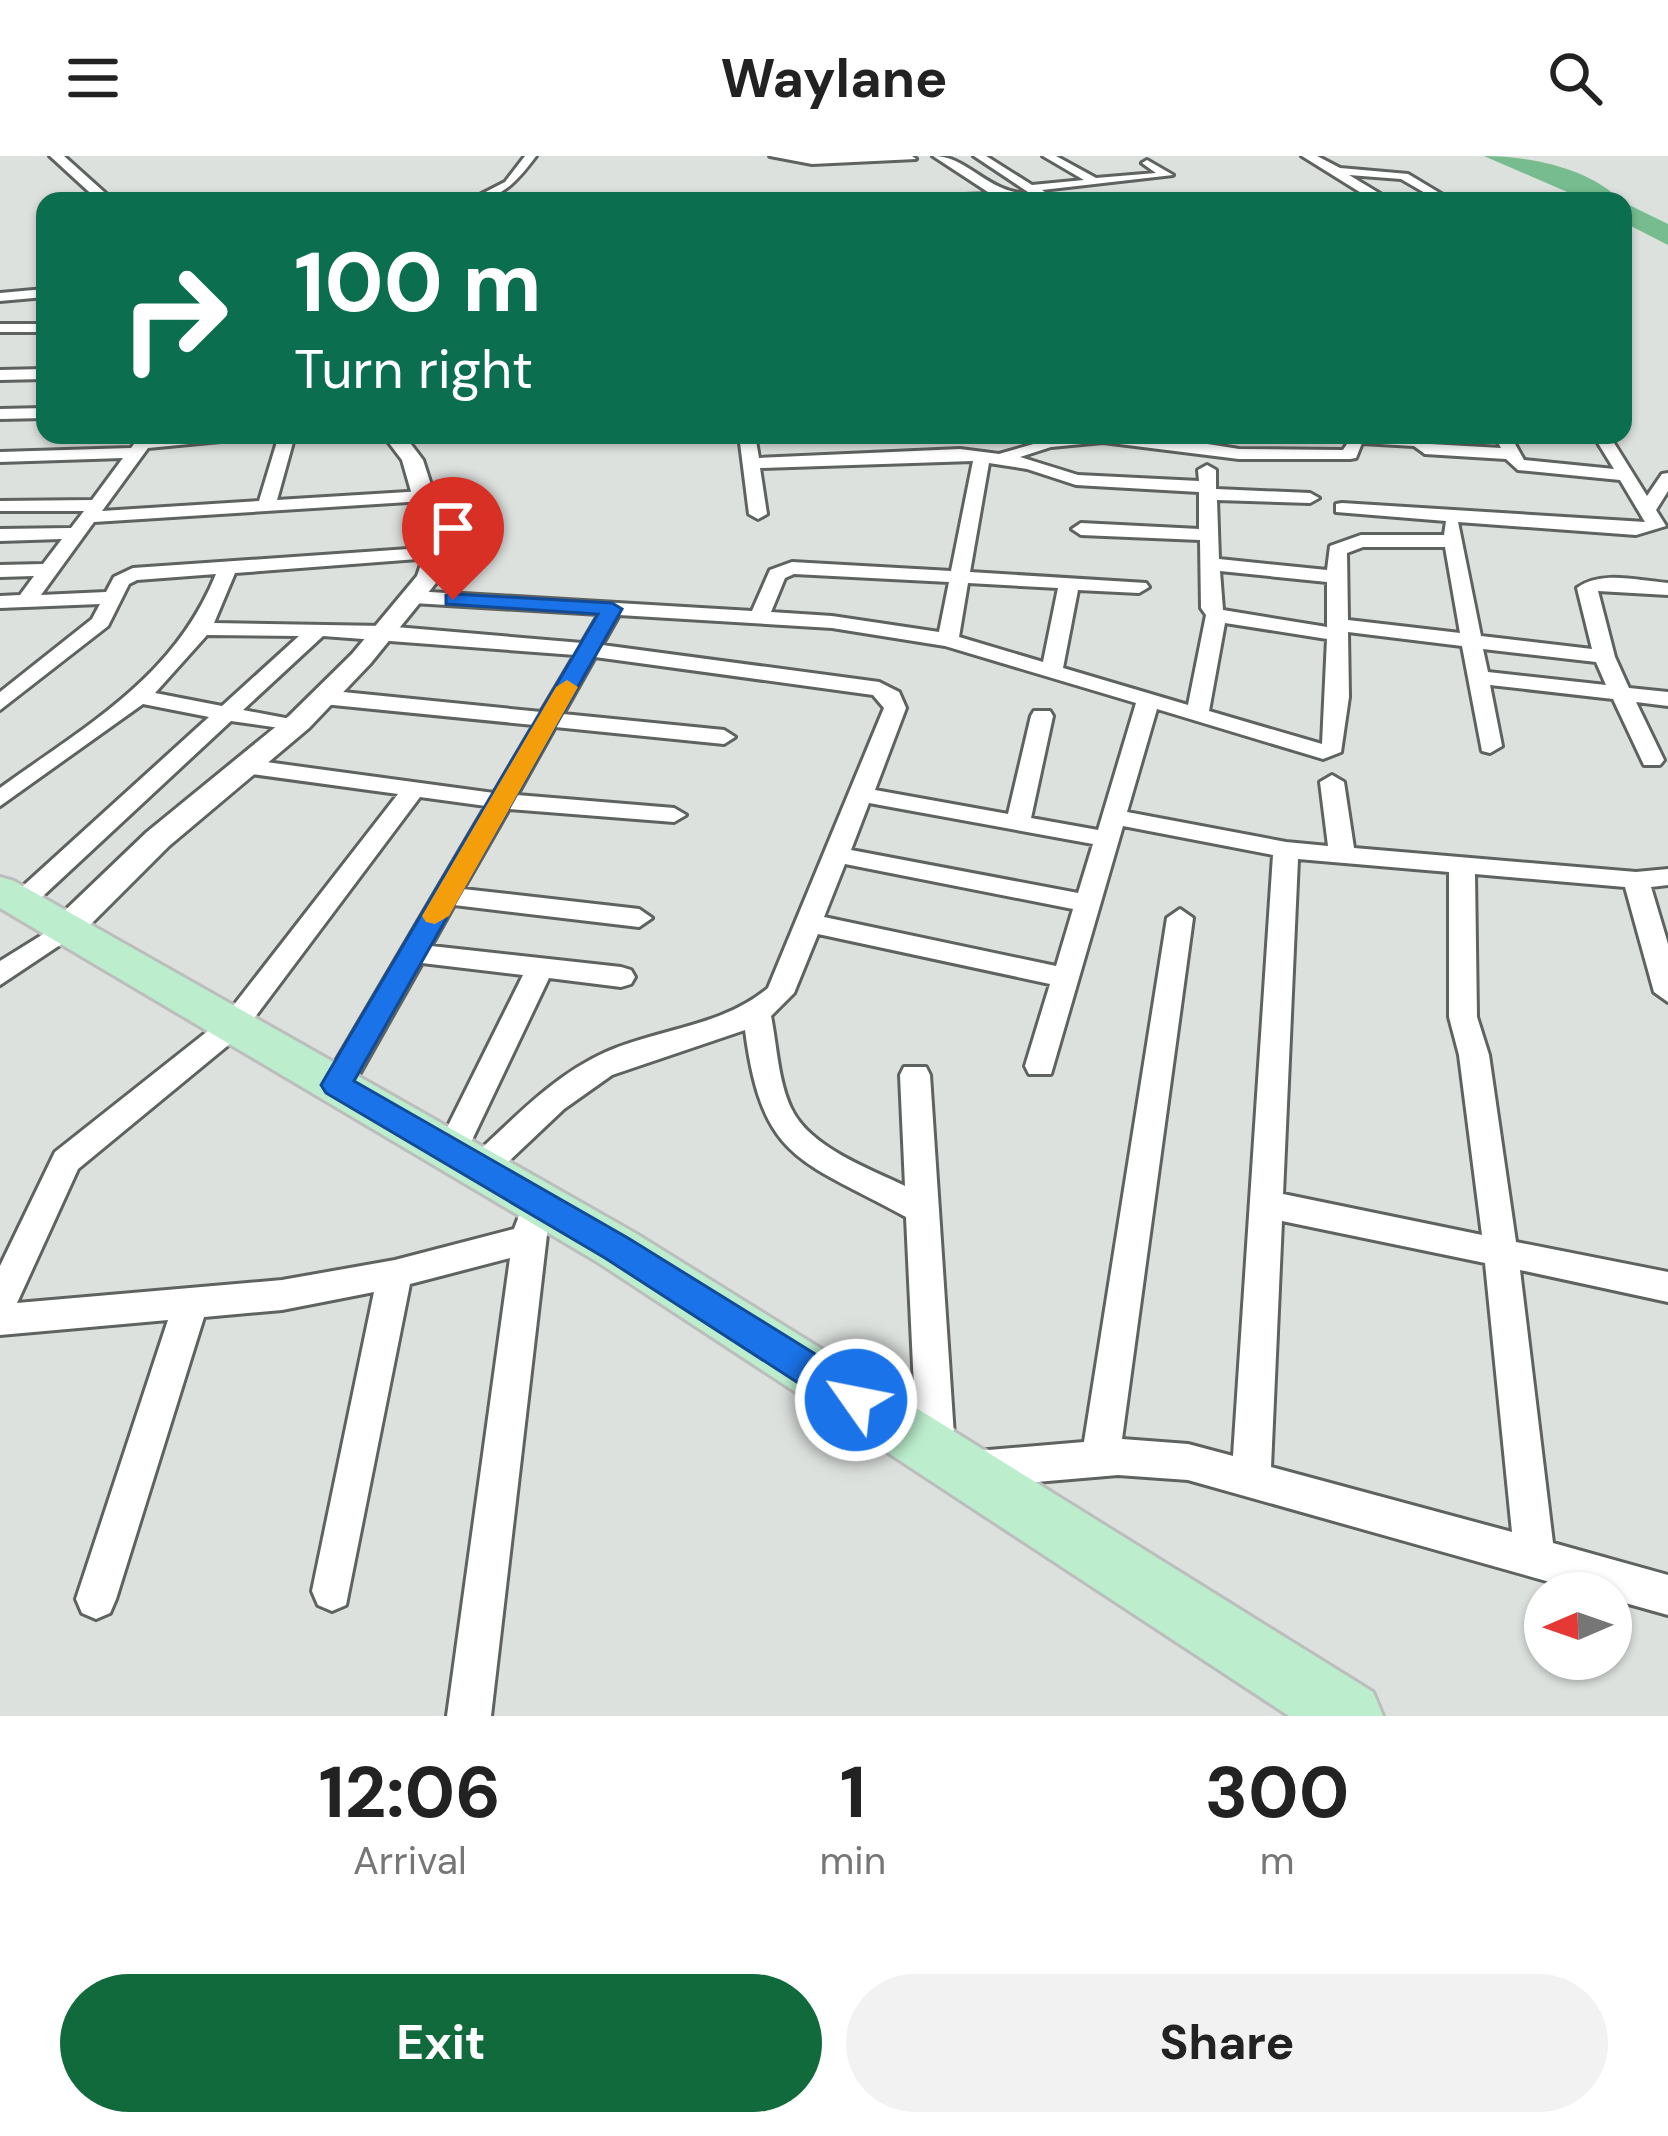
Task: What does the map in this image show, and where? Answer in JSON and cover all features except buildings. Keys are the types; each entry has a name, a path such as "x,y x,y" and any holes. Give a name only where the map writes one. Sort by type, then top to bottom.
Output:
{"main road":[{"path":"30,919 233,1026 465,1160 531,1220 952,1460 1336,1712"}],"street":[{"path":"56,156 97,192"},
{"path":"493,192 509,184 531,156"},
{"path":"775,156 812,161 911,159"},
{"path":"938,156 996,192"},
{"path":"979,156 1037,192"},
{"path":"1048,156 1090,179"},
{"path":"1306,156 1342,171 1373,192"},
{"path":"1032,188 1167,175 1150,159 1071,169"},
{"path":"1342,171 1404,176 1432,192"},
{"path":"0,297 36,294"},
{"path":"0,328 36,328"},
{"path":"0,375 36,374"},
{"path":"1,402 36,374"},
{"path":"1,402 36,410"},
{"path":"0,457 143,444"},
{"path":"25,602 143,444"},
{"path":"266,506 284,444"},
{"path":"0,975 30,919 158,839 293,727 413,597 437,553 422,476 399,444"},
{"path":"749,444 758,514"},
{"path":"991,458 1038,444"},
{"path":"1145,444 1346,455 1355,444"},
{"path":"1424,444 1432,450 1510,454"},
{"path":"1506,444 1523,466 1628,476"},
{"path":"1607,444 1658,522"},
{"path":"1197,716 1216,615 1211,608 1204,450"},
{"path":"752,463 939,454 991,458 1076,480 1310,498"},
{"path":"948,640 991,458"},
{"path":"1658,522 1668,478"},
{"path":"0,535 87,518 424,496"},
{"path":"0,506 87,518"},
{"path":"1342,508 1636,529 1658,522"},
{"path":"1448,515 1490,746"},
{"path":"1082,529 1210,535"},
{"path":"759,617 782,570 948,640 1307,750 1329,750 1338,697 1337,550 1351,542 1454,541"},
{"path":"0,703 92,631 121,581 133,574 437,553"},
{"path":"1210,564 1338,577"},
{"path":"0,799 136,696 200,629 228,567"},
{"path":"0,571 50,570"},
{"path":"413,597 759,617 961,576 1139,587"},
{"path":"1052,670 1070,583"},
{"path":"1652,760 1604,657 1588,585 1668,589"},
{"path":"0,602 114,598"},
{"path":"337,1085 612,609"},
{"path":"1216,615 1604,657"},
{"path":"200,629 382,632 712,663 879,689 891,697 895,708 780,993 756,1011 602,1066 465,1160"},
{"path":"0,953 229,712 316,631"},
{"path":"1478,676 1668,698"},
{"path":"136,696 293,727"},
{"path":"323,697 724,737"},
{"path":"1040,1066 1148,701"},
{"path":"1018,823 1042,716"},
{"path":"244,766 501,801 674,815"},
{"path":"1332,782 1342,855"},
{"path":"0,1302 66,1161 233,1026 414,789"},
{"path":"862,795 1018,823 1110,828 1462,866 1636,880 1668,878"},
{"path":"1252,1480 1286,850"},
{"path":"838,855 1088,903"},
{"path":"1462,866 1462,1006 1474,1055 1501,1255 1535,1558"},
{"path":"1636,880 1668,992"},
{"path":"447,896 639,918"},
{"path":"1100,1459 1180,918"},
{"path":"809,923 1066,978"},
{"path":"413,953 621,977"},
{"path":"465,1160 540,968"},
{"path":"756,1011 775,1107 787,1129 808,1147 922,1210"},
{"path":"915,1075 922,1210 952,1460 1154,1456 1668,1595"},
{"path":"1266,1204 1668,1287"},
{"path":"0,1320 190,1306 395,1274 531,1220 469,1716"},
{"path":"332,1591 395,1274"},
{"path":"96,1599 190,1306"}],"waterway":[{"path":"1496,156 1591,192"},
{"path":"1632,215 1668,236"}],"slow traffic":[{"path":"435,916 567,687"}],"route":[{"path":"453,600 612,609 337,1085 616,1248 856,1400"}]}
